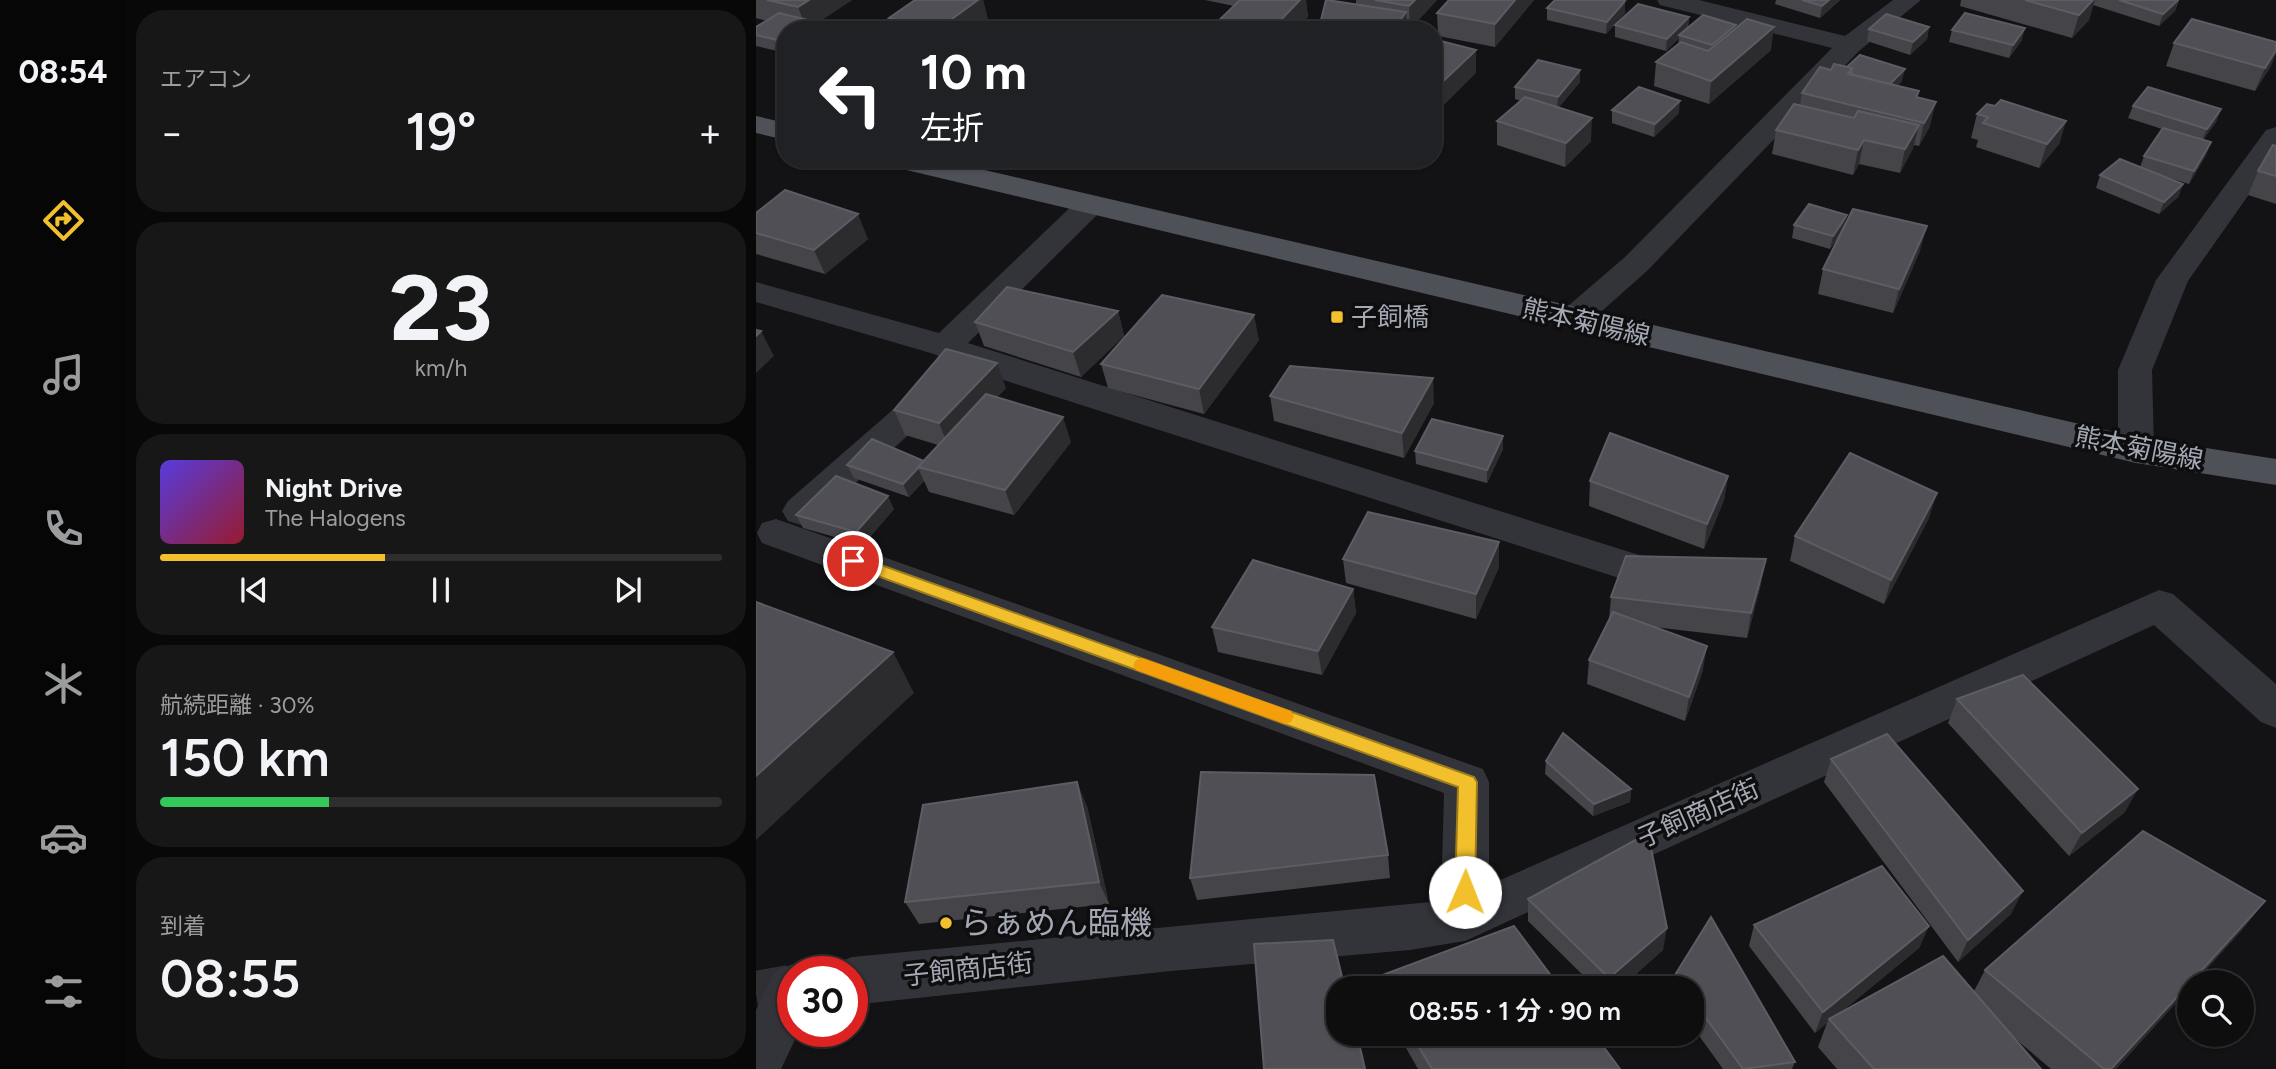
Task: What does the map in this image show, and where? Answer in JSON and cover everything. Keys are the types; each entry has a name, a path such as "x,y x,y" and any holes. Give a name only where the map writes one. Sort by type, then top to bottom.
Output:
{"main road":[{"path":"756,124 777,130"},
{"name":"熊本菊陽線","path":"936,168 2136,450 2276,472"}],"street":[{"path":"1669,0 1850,45"},
{"path":"1573,319 1636,264 1850,45 1909,0"},
{"path":"2136,450 2134,370 2172,280 2276,136"},
{"path":"1090,205 959,352 766,541 1468,782 1465,919"},
{"path":"756,292 959,352 1644,571"},
{"name":"子飼商店街","path":"868,979 1171,948 1410,928 1465,919 2159,605 2276,710"},
{"path":"756,1065 777,1020"}],"building":[{"path":"767,0 809,0 798,7"},
{"path":"915,0 978,0 949,21 902,21 889,18"},
{"path":"1240,0 1300,0 1280,21 1218,21"},
{"path":"1326,0 1406,12 1400,21 1321,21"},
{"path":"1375,0 1415,0 1409,6"},
{"path":"1449,0 1515,0 1495,24 1437,13"},
{"path":"1555,0 1625,1 1607,22 1547,8"},
{"path":"1802,0 1829,0 1822,6"},
{"path":"2025,0 2093,0 2079,15"},
{"path":"2119,0 2178,0 2163,14"},
{"path":"1638,4 1689,17 1667,39 1615,25"},
{"path":"779,13 812,21 777,21 777,40 756,35 756,27"},
{"path":"1965,13 2025,28 2013,45 1952,30"},
{"path":"1886,14 1929,27 1913,42 1869,29"},
{"path":"1703,15 1736,25 1712,45 1679,35"},
{"path":"1747,19 1774,27 1711,81 1656,62 1681,42 1708,51"},
{"path":"2192,19 2276,42 2276,50 2265,68 2174,43"},
{"path":"1442,41 1476,50 1442,82"},
{"path":"1860,55 1905,69 1890,84 1851,74 1852,68 1847,67"},
{"path":"1538,60 1580,70 1558,97 1515,87"},
{"path":"1834,64 1852,68 1848,74 1919,91 1916,97 1936,102 1924,123 1802,93 1820,67 1831,70"},
{"path":"1639,87 1680,101 1655,124 1612,110"},
{"path":"2148,87 2221,109 2207,129 2133,106"},
{"path":"1525,97 1592,118 1566,143 1497,121"},
{"path":"2001,100 2066,121 2047,144 1983,123 1988,117 1977,114 1987,104 1995,106"},
{"path":"1794,104 1854,118 1858,111 1919,125 1905,149 1864,140 1858,150 1776,130"},
{"path":"2163,128 2211,142 2194,171 2144,156"},
{"path":"2273,145 2276,146 2276,176 2258,171"},
{"path":"2120,159 2183,184 2164,202 2100,175"},
{"path":"785,190 858,214 814,250 756,233 756,213"},
{"path":"1809,204 1847,215 1833,236 1794,225"},
{"path":"1853,209 1927,226 1899,289 1823,269"},
{"path":"1007,287 1118,311 1073,352 975,322"},
{"path":"1162,295 1254,315 1199,389 1101,364"},
{"path":"946,349 997,363 939,423 894,410"},
{"path":"1290,366 1433,378 1402,433 1270,396"},
{"path":"986,394 1063,417 1005,490 918,467"},
{"path":"1432,419 1503,436 1487,470 1415,451"},
{"path":"1610,433 1728,476 1707,524 1590,481"},
{"path":"872,439 924,461 903,484 847,465"},
{"path":"1850,453 1937,493 1891,580 1795,536"},
{"path":"836,476 888,496 856,532 796,515"},
{"path":"1368,512 1499,542 1476,594 1343,559"},
{"path":"1626,556 1766,559 1751,613 1611,597"},
{"path":"1253,560 1353,589 1318,651 1212,627"},
{"path":"756,602 893,652 756,776"},
{"path":"1613,612 1707,646 1689,697 1589,660"},
{"path":"2023,675 2138,789 2082,833 1957,699"},
{"path":"1563,733 1631,789 1594,804 1546,761"},
{"path":"1887,734 2023,891 1968,940 1831,759"},
{"path":"1201,772 1374,775 1388,855 1190,878"},
{"path":"1077,782 1099,882 905,902 923,805"},
{"path":"2143,831 2265,901 2202,970 2177,970 2177,997 2111,1069 2104,1069 1985,970"},
{"path":"1648,833 1667,928 1611,976 1607,976 1528,899"},
{"path":"1882,866 1929,926 1823,1012 1754,925"},
{"path":"1711,917 1795,1062 1743,1069 1704,1015 1704,976 1675,975"},
{"path":"1514,926 1551,976 1380,976"},
{"path":"1333,940 1342,976 1326,976 1326,1046 1360,1046 1365,1069 1264,1069 1254,944"},
{"path":"1943,956 2041,1069 1874,1069 1829,1019"},
{"path":"1418,1046 1603,1046 1620,1069 1432,1069"}],"tunnel":[{"path":"756,994 777,990"}],"slow traffic":[{"path":"1142,665 1285,716"}],"place":[{"name":"子飼橋","path":"1337,317"},
{"name":"らぁめん臨機","path":"946,923"}],"route":[{"path":"853,561 1468,782 1465,892"}]}
